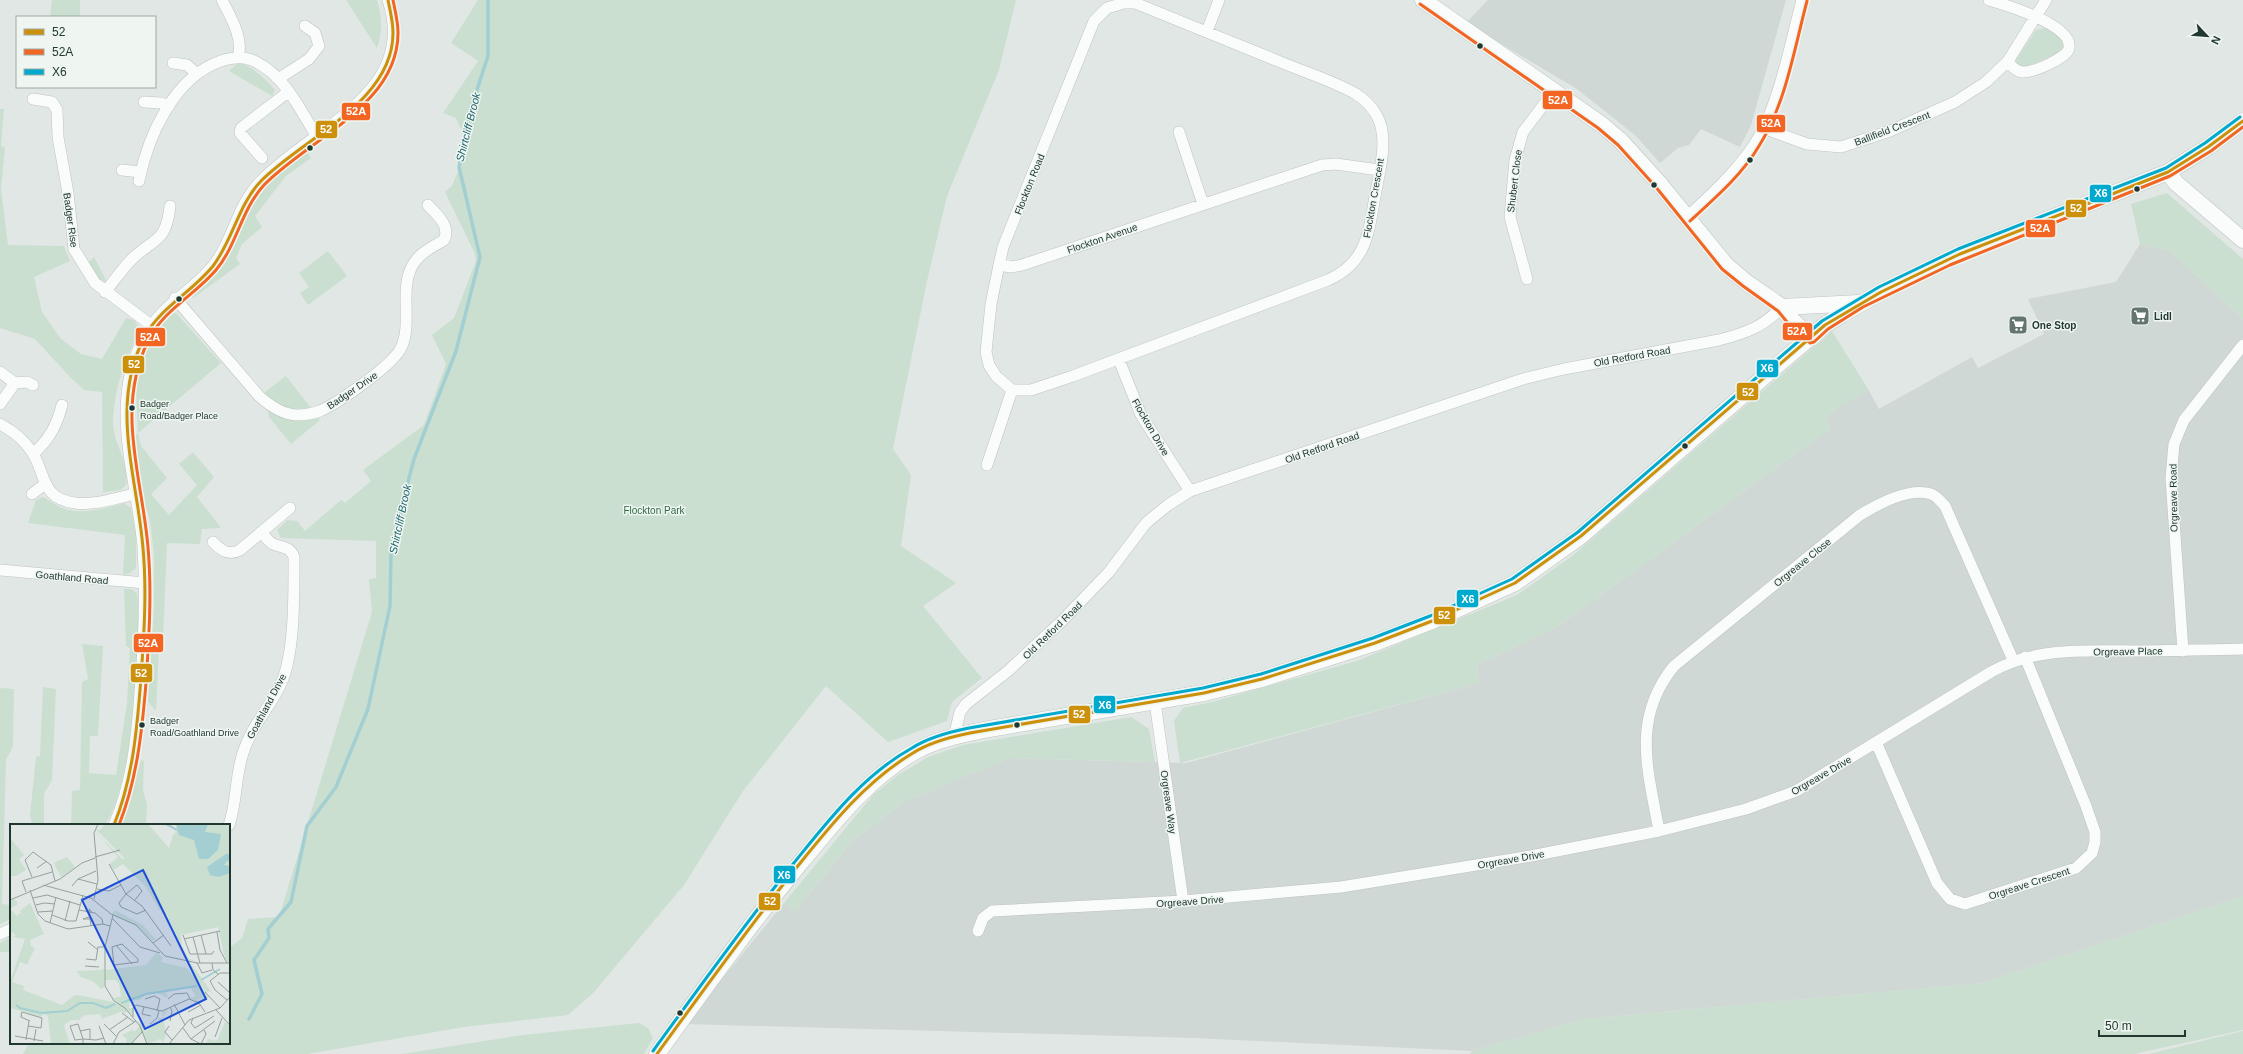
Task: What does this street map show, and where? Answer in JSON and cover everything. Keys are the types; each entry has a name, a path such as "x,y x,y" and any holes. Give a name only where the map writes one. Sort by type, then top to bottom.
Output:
{"main road":[{"path":"1425,0 1602,124 1621,141 1659,183 1726,265 1746,282 1788,307 1806,311 1825,325"},
{"path":"657,1054 773,897 857,797 903,758 916,750 954,737 989,729 1155,702 1204,693 1262,679 1375,643 1432,621 1515,583 1581,536 1825,325 1861,303 1960,254 2168,172 2208,147 2243,121"},
{"path":"2168,172 2176,183 2243,240"},
{"path":"1788,307 1861,303"},
{"path":"1788,307 1790,318 1811,338"}],"street":[{"path":"222,0 236,28 239,46 238,57"},
{"path":"114,824 124,800 134,751 144,649 145,583 136,494 126,430 126,396 132,365 152,326 175,298 206,273 221,255 240,209 262,180 352,110 374,86 382,73 392,44 393,25 388,0"},
{"path":"1207,31 1219,0"},
{"path":"1687,217 1737,168 1763,128 1782,73 1802,0"},
{"path":"1989,0 2023,9 2064,34 2069,41 2069,47 2064,57 2027,71 2017,70 2008,61"},
{"name":"Ballifield Crescent","path":"1763,128 1807,144 1833,147 1854,144 1890,131 1955,102 1986,82 2008,61 2046,0"},
{"name":"Flockton Road","path":"1012,390 996,376 989,365 986,352 991,304 999,265 1006,240 1094,21 1100,14 1116,4 1135,3 1207,31"},
{"path":"278,79 309,60 319,46 315,33 305,26"},
{"name":"Flockton Crescent","path":"1119,360 1340,275 1351,267 1366,243 1379,170 1382,130 1377,116 1368,104 1344,88 1207,31"},
{"path":"122,170 139,177 149,146 168,106 184,86 197,74 218,62 238,57 256,62 268,69 278,79 317,137"},
{"path":"173,64 187,65 197,74"},
{"name":"Shubert Close","path":"1527,279 1510,217 1515,160 1523,132 1554,91"},
{"path":"262,158 240,133 241,128 288,92"},
{"name":"Badger Rise","path":"33,100 52,102 57,110 58,137 68,193 74,249 86,272 105,292 152,326"},
{"path":"144,102 161,103 168,106"},
{"path":"1179,132 1203,204"},
{"name":"Flockton Avenue","path":"999,265 1011,267 1022,265 1322,164 1336,164 1379,170"},
{"name":"Badger Drive","path":"175,298 240,375 272,407 295,415 319,411 331,405 390,364 402,347 406,324 408,278 411,267 417,259 444,240 447,235 446,226 428,204"},
{"path":"105,292 132,258 158,240 163,234 168,220 170,206"},
{"name":"Old Retford Road","path":"954,737 960,712 966,704 1008,671 1062,621 1110,572 1146,523 1168,505 1190,491 1523,380 1564,369 1740,335 1770,320 1788,307"},
{"name":"Orgreave Road","path":"2183,650 2171,478 2174,444 2184,420 2243,345"},
{"path":"987,465 1012,390 1031,390 1119,360"},
{"name":"Flockton Drive","path":"1119,360 1141,415 1190,491"},
{"path":"0,372 16,383 27,382 33,385"},
{"path":"0,404 16,383"},
{"path":"34,454 43,446 53,432 62,405"},
{"path":"0,424 17,435 34,454 45,484 58,497 76,503 136,494"},
{"path":"32,494 45,484"},
{"name":"Orgreave Close","path":"1659,831 1647,770 1646,749 1650,709 1655,694 1663,679 1674,666 1848,524 1878,503 1897,497 1921,493 1938,498 1945,506 2013,660"},
{"path":"213,542 226,552 233,554 240,550 290,508"},
{"name":"Goathland Drive","path":"229,824 234,805 242,754 251,732 282,681 290,654 294,556 286,547 270,542 261,532"},
{"name":"Goathland Road","path":"0,570 145,583"},
{"name":"Orgreave Place","path":"2013,660 2025,657 2099,651 2243,650"},
{"name":"Orgreave Crescent","path":"1876,742 1937,883 1950,899 1965,904 2076,868 2092,853 2095,842 2095,832 2086,806 2025,657"},
{"name":"Orgreave Drive","path":"978,931 984,918 992,911 1183,901 1294,892 1372,883 1531,856 1659,831 1770,802 1796,791 1990,672 2013,660"},
{"name":"Orgreave Way","path":"1155,702 1183,901"},
{"path":"0,934 10,929"}],"shaded area":[{"path":"1488,0 1786,0 1751,125 1740,147 1701,129 1689,145 1678,148 1660,163 1636,136 1577,89 1466,23"},
{"path":"2140,244 2170,251 2243,319 2243,896 1982,983 1585,1019 1472,1051 1194,1038 685,1024 784,903 795,911 853,840 907,800 1010,758 1186,763 1479,683 1477,665 1560,625 1831,428 1825,416 1868,389 1879,409 1972,357 1978,368 2044,334 2028,299 2116,282"}],"green space":[{"path":"52,0 80,0 80,16 50,16"},
{"path":"346,0 377,0 381,24 377,48"},
{"name":"Flockton Park","path":"478,0 1016,0 999,70 947,196 927,281 893,449 911,475 901,546 956,583 923,606 982,678 952,702 947,721 888,742 826,686 743,791 684,885 594,992 568,1015 464,1027 307,1054 23,1054 28,1044 230,1044 230,947 242,938 248,919 279,917 372,612 369,579 376,578 376,541 281,538 277,530 287,520 297,521 305,531 341,500 345,503 371,481 363,470 424,425 446,364 432,335 454,318 476,261 475,254 445,192 452,186 468,146 456,118 443,113 478,61 451,43"},
{"path":"2046,28 2062,37 2065,48 2061,53 2024,67 2018,65 2016,60 2036,30"},
{"path":"239,62 255,71 267,81 275,90 272,96 229,71"},
{"path":"0,109 4,109 1,146 5,148 1,189 8,245 64,246 70,261 34,277 42,312 61,339 81,354 102,359 126,318 134,320 138,326 120,378 114,410 114,431 125,467 126,476 126,485 120,490 103,492 102,392 84,390 35,339 0,328"},
{"path":"306,151 311,158 286,176 255,216 262,227 242,244 236,258 240,264 193,298 191,294 224,259 234,240 245,212 259,191"},
{"path":"2167,193 2243,259 2243,319 2170,251 2140,244 2131,204"},
{"path":"328,251 347,276 308,305 300,293 309,287 299,273"},
{"path":"94,257 107,282 99,280 88,263"},
{"path":"171,313 176,313 221,363 138,433 136,388 142,359 165,318"},
{"path":"1832,331 1868,389 1825,416 1831,428 1560,625 1477,665 1479,683 1180,763 1174,721 1183,708 1212,702 1357,661 1517,595 1572,556"},
{"path":"286,376 320,420 291,444 269,417 265,392"},
{"path":"138,433 141,446 167,478 151,494 169,515 197,485 179,464 193,452 214,477 197,497 221,528 202,529 200,544 167,543 163,640 159,647 156,711 148,702 154,608 154,554 150,521 142,494 134,438"},
{"path":"43,497 59,507 72,511 95,510 124,503 131,508 136,536 136,568 130,573 123,575 125,535 28,523 36,500"},
{"path":"124,589 131,589 137,593 137,678 134,713 123,779 115,805 106,824 71,824 72,791 80,790 82,682 88,679 82,644 103,646 98,736 90,736 89,773 116,775 127,703 130,648 126,646"},
{"path":"43,687 56,689 52,780 44,794 44,824 32,824 30,815 36,757 40,756"},
{"path":"0,688 14,689 13,746 6,760 2,904 10,905 10,919 0,924"},
{"path":"1131,717 1149,729 1155,762 1010,758 907,800 853,840 795,911 784,903 873,795 898,775 928,757 963,745"},
{"path":"141,760 144,761 143,790 147,804 146,824 124,824 123,821"},
{"path":"2243,896 2243,1030 2134,1054 1470,1054 1472,1051 1585,1019 1982,983"},
{"path":"10,938 10,952 0,952 0,943"},
{"path":"639,1023 648,1028 653,1038 644,1054 402,1054 523,1035"},
{"path":"2243,1031 2243,1054 2149,1054"}],"waterway":[{"name":"Shirtcliff Brook","path":"249,1019 262,994 254,960 269,938 268,929 291,902 307,826 336,787 368,709 390,606 391,554 403,501 414,459 456,351 480,257 459,167 471,108 488,56 488,0"}],"transit line":[{"name":"52","path":"114,824 126,789 136,735 144,629 145,580 143,548 128,440 127,414 129,388 134,362 145,336 159,316 196,284 220,256 253,190 279,165 343,117 363,99 379,79 389,57 393,32 388,0"},
{"name":"52A","path":"119,824 130,790 138,755 146,683 149,632 150,581 148,547 133,443 133,392 138,367 154,330 162,320 208,279 223,260 250,205 264,185 282,168 348,119 367,101 384,80 394,58 398,32 393,0"},
{"name":"52A","path":"1690,221 1745,167 1759,146 1783,94 1807,1"},
{"name":"52A","path":"1420,4 1598,128 1618,145 1655,186 1722,269 1778,311 1787,322 1810,343 1814,342 1828,329 1863,307 1950,265 2170,176 2211,151 2243,127"},
{"name":"X6","path":"653,1051 757,910 819,832 862,785 894,759 919,744 939,735 954,731 1203,688 1261,674 1373,638 1430,616 1512,579 1578,532 1822,321 1879,287 1958,249 2166,168 2205,143 2240,117"},
{"name":"52","path":"657,1054 761,913 823,835 865,790 896,764 920,749 940,740 955,736 1204,693 1262,679 1375,643 1432,621 1515,583 1581,536 1825,325 1881,292 1960,254 2168,172 2208,147 2243,121"}],"place":[{"name":"Lidl","path":"2140,316"},
{"name":"One Stop","path":"2018,325"},
{"name":"Badger Road/Badger Place","path":"132,408"},
{"name":"Badger Road/Goathland Drive","path":"142,725"}]}
